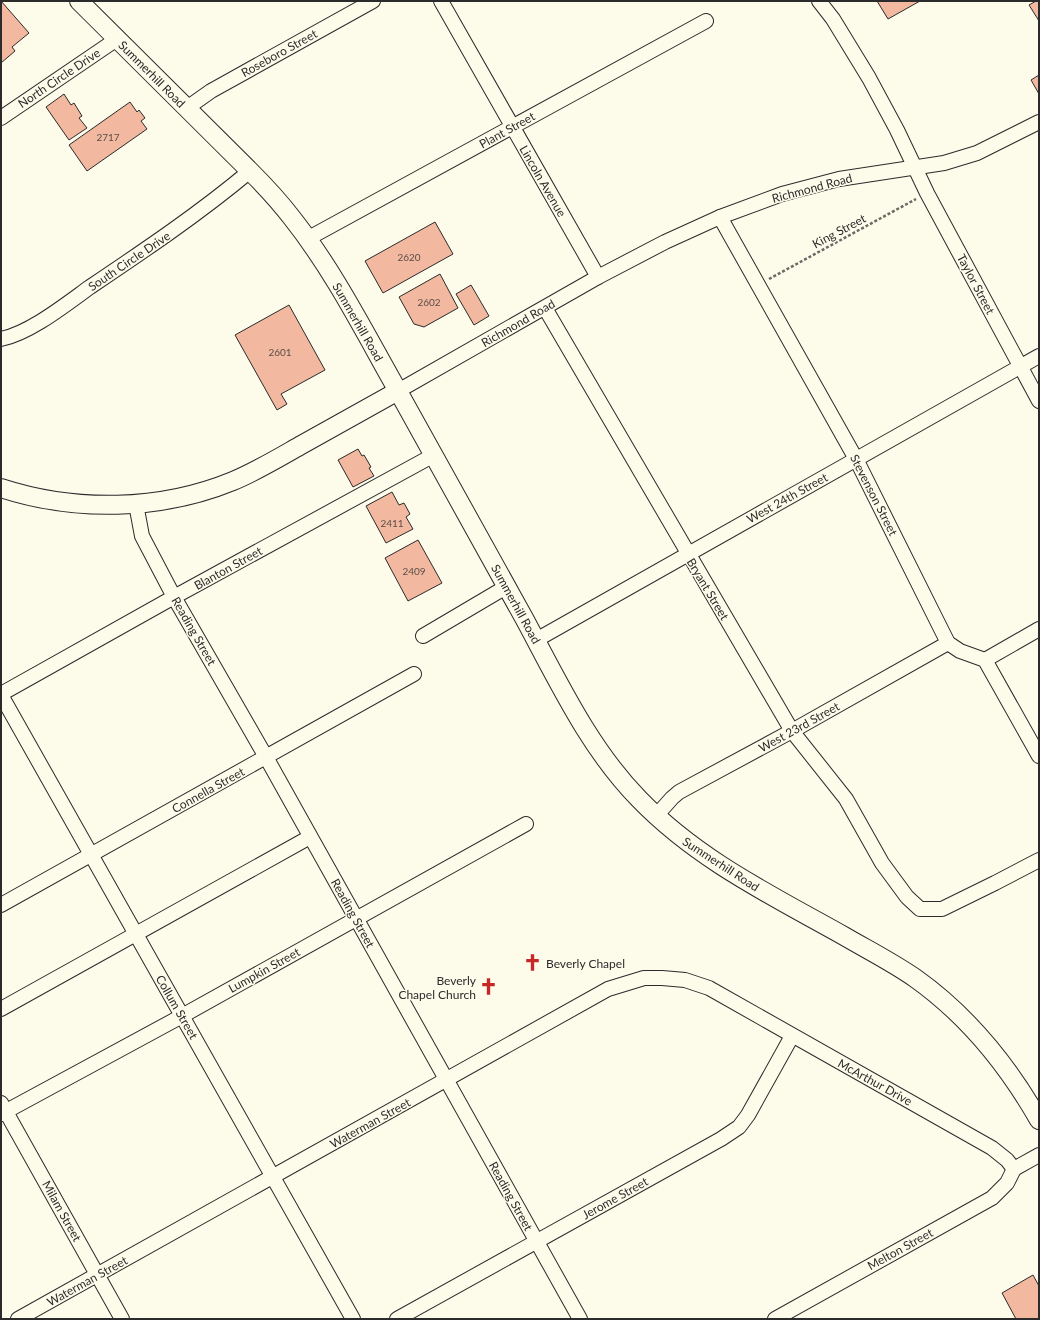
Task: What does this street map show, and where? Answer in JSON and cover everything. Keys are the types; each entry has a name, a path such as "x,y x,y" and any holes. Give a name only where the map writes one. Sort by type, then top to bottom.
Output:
{"main road":[{"name":"Summerhill Road","path":"79,1 250,171 276,199 307,239 347,302 398,391 571,703 598,747 624,783 676,834 709,859 883,958 933,992 970,1026 1001,1061 1025,1095 1039,1120"},
{"name":"Richmond Road","path":"1,488 31,496 66,502 102,504 136,504 188,495 231,481 260,468 398,391"}],"street":[{"name":"Roseboro Street","path":"187,108 211,91 373,1"},
{"name":"Lincoln Avenue","path":"441,1 598,277"},
{"name":"Taylor Street","path":"819,1 833,19 869,78 898,130 928,193 1039,401"},
{"name":"Plant Street","path":"307,239 706,21"},
{"name":"North Circle Drive","path":"1,118 117,39"},
{"name":"Richmond Road","path":"398,391 598,277 665,242 720,217 782,194 839,179 944,163 977,153 1039,122"},
{"name":"South Circle Drive","path":"1,339 20,333 50,315 198,213 250,171"},
{"name":"Stevenson Street","path":"720,217 856,459 948,644"},
{"name":"Bryant Street","path":"545,308 792,731 846,799 882,863 907,897 920,909 942,909 1039,860"},
{"name":"West 24th Street","path":"536,640 1039,356"},
{"name":"Blanton Street","path":"1,695 174,597 434,455"},
{"name":"Reading Street","path":"136,504 142,536 174,597 266,757 580,1319"},
{"path":"423,636 506,587"},
{"path":"985,660 1039,629"},
{"path":"948,644 960,651 985,660 1039,756"},
{"name":"West 23rd Street","path":"656,816 672,798 680,792 948,644"},
{"name":"Connella Street","path":"1,905 414,674"},
{"name":"Collum Street","path":"1,695 353,1319"},
{"name":"Lumpkin Street","path":"3,1109 182,1016 526,824"},
{"path":"1,1009 310,837"},
{"name":"Waterman Street","path":"18,1319 608,989 644,978 685,980 709,988 731,1001"},
{"name":"McArthur Drive","path":"731,1001 992,1148 1007,1160 1014,1169"},
{"name":"Jerome Street","path":"397,1319 720,1139 738,1127 748,1115 792,1036"},
{"name":"Milam Street","path":"3,1109 122,1319"},
{"path":"1014,1169 1039,1155"},
{"name":"Melton Street","path":"775,1319 992,1198 1007,1183 1014,1169"}],"path":[{"name":"King Street","path":"758,285 928,193"}],"building":[{"path":"1,1 29,33 12,47 15,51 1,63"},
{"path":"877,1 920,1 888,19"},
{"path":"1039,1 1039,21 1029,5"},
{"path":"1039,75 1039,94 1031,80"},
{"path":"64,94 71,105 74,103 82,116 79,118 87,128 69,140 46,107"},
{"path":"130,102 137,112 139,110 145,118 141,121 147,129 87,171 69,145"},
{"path":"435,222 453,254 383,293 365,261"},
{"path":"440,274 458,308 424,327 414,324 399,297"},
{"path":"471,285 489,316 474,325 456,294"},
{"path":"289,305 325,370 281,394 287,404 277,410 235,335"},
{"path":"358,449 362,456 364,455 374,476 353,487 338,460"},
{"path":"392,492 399,505 404,503 410,514 406,517 413,529 386,543 366,506"},
{"path":"418,540 442,583 408,601 385,558"},
{"path":"1033,1275 1039,1286 1039,1319 1016,1319 1002,1293"}],"place":[{"name":"Beverly Chapel","path":"533,963"},
{"name":"Beverly Chapel Church","path":"489,987"}]}
